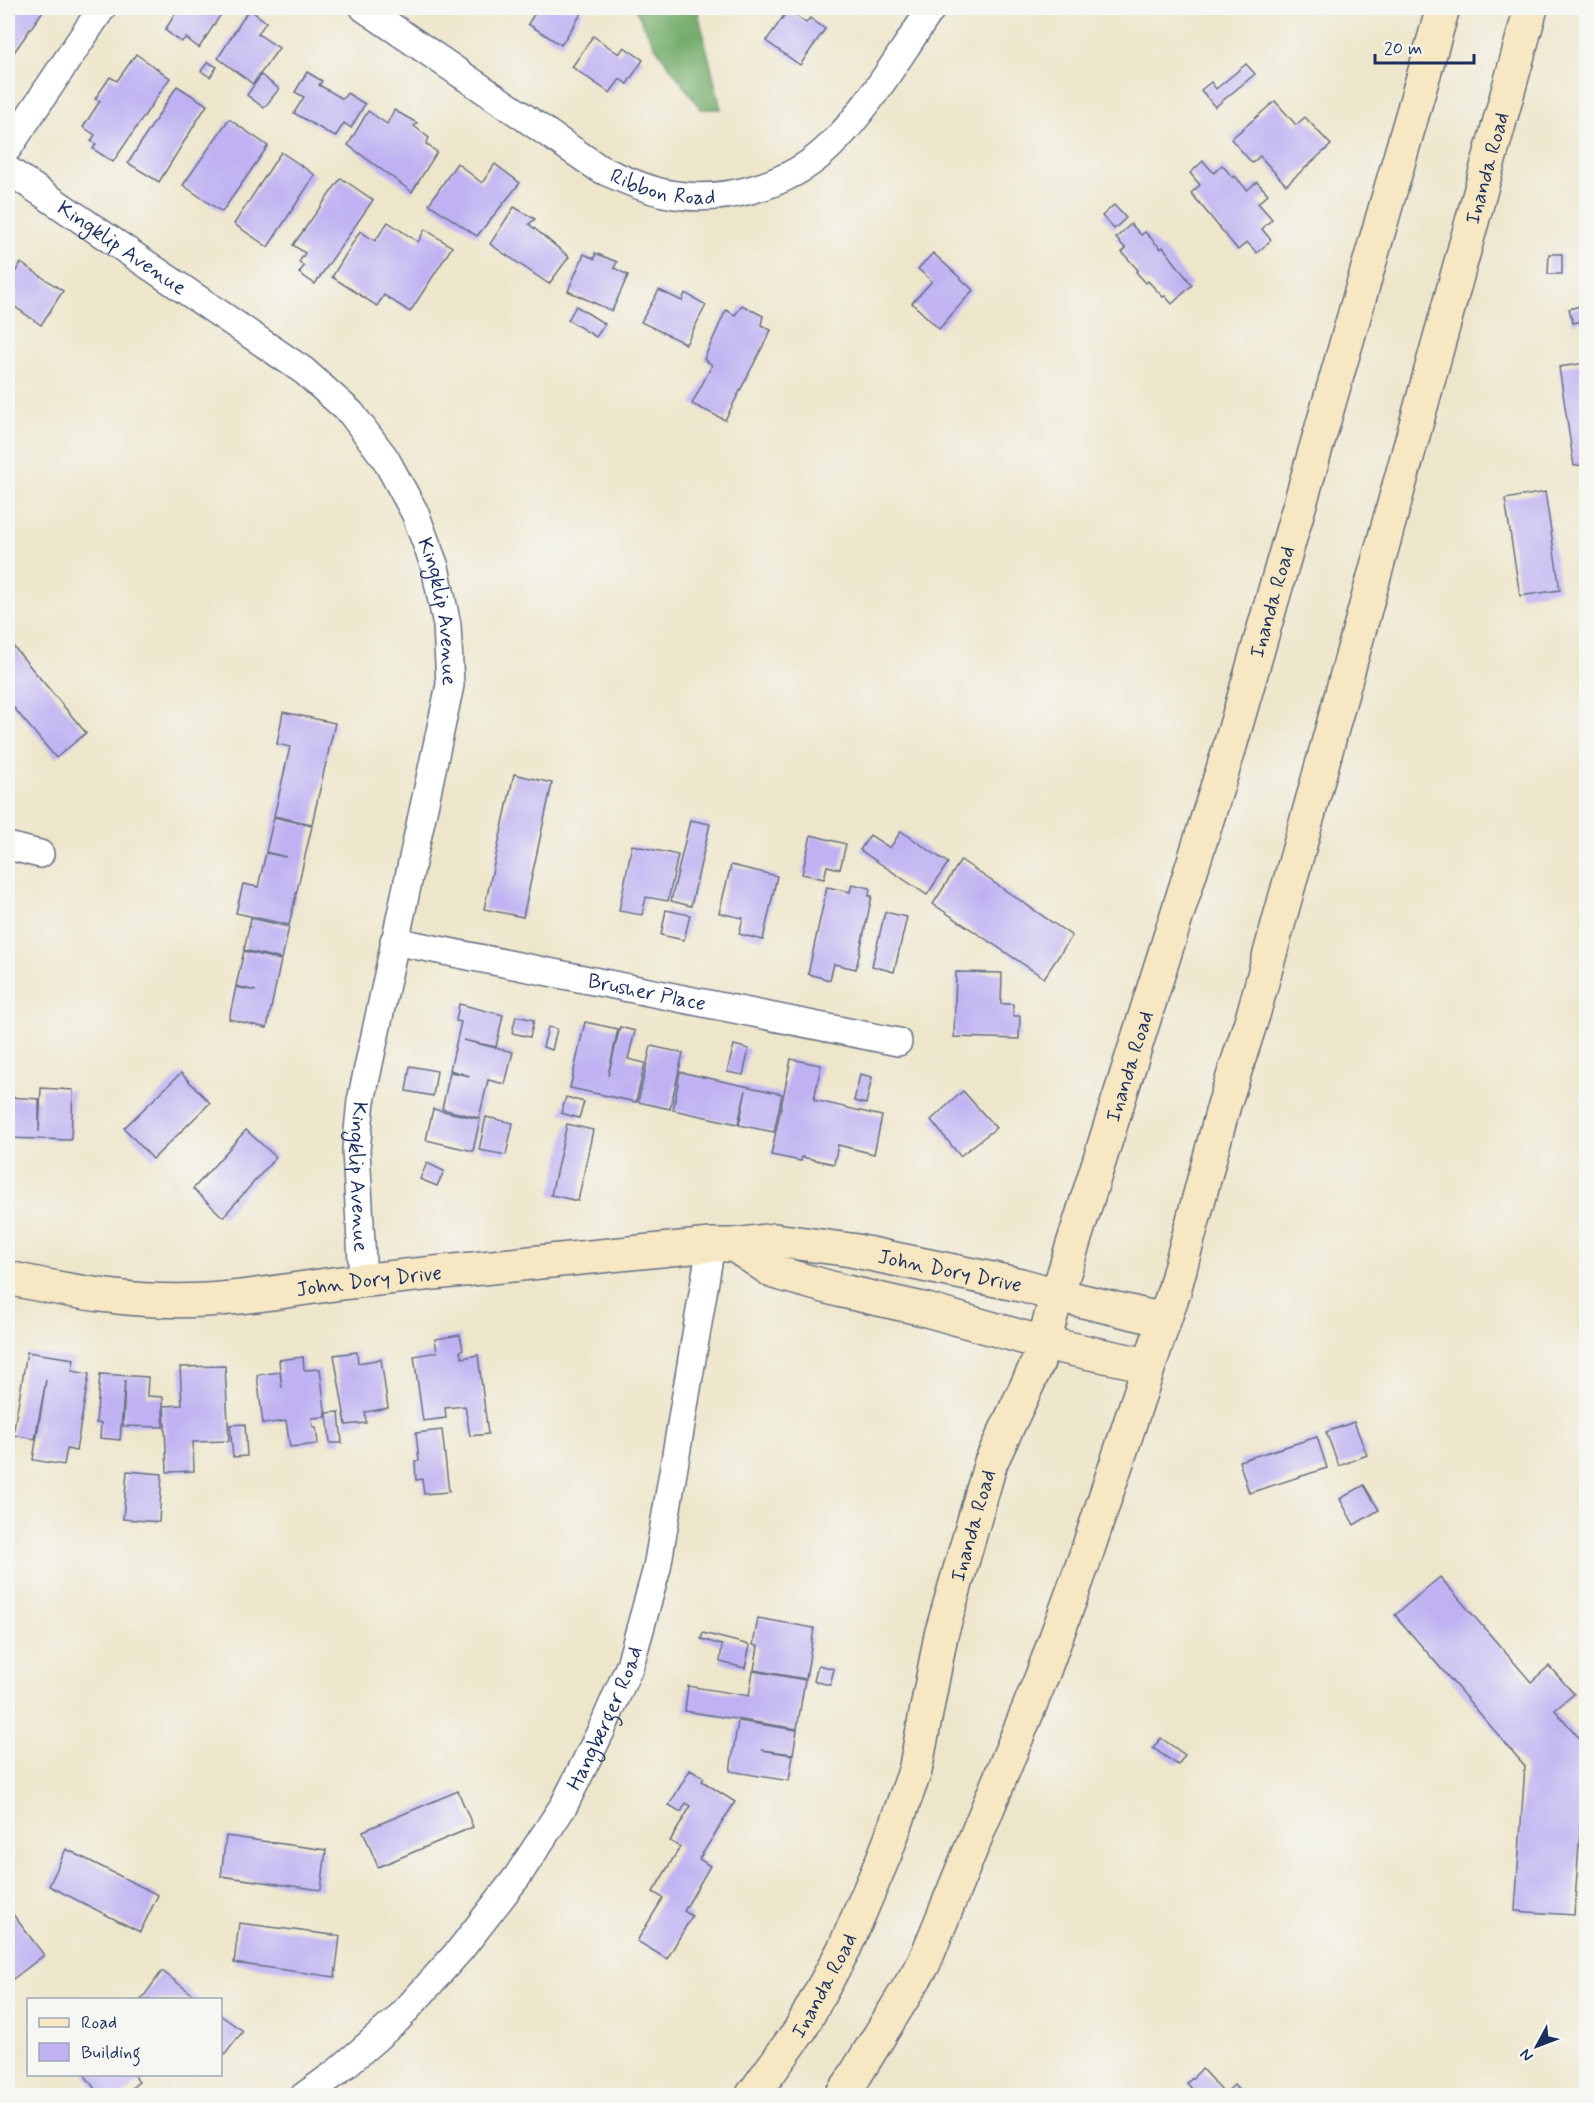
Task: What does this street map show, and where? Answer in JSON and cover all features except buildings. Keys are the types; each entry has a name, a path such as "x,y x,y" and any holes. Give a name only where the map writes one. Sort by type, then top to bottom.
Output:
{"main road":[{"name":"Inanda Road","path":"752,2096 800,2030 845,1947 885,1854 915,1771 941,1635 991,1462 1038,1362 1057,1295 1228,753 1443,8"},
{"name":"Inanda Road","path":"841,2096 924,1963 978,1834 1042,1676 1084,1561 1174,1291 1224,1105 1253,1015 1531,8"},
{"name":"John Dory Drive","path":"8,1278 87,1294 133,1299 204,1300 292,1291 363,1280 775,1240 851,1250 1021,1285 1164,1320"},
{"name":"John Dory Drive","path":"722,1245 774,1272 1043,1343 1148,1365"}],"street":[{"path":"8,148 102,8"},
{"name":"Ribbon Road","path":"364,8 600,169 631,183 665,193 697,196 730,195 765,185 797,171 829,148 870,97 932,8"},
{"name":"Kingklip Avenue","path":"8,170 304,371 351,413 385,458 415,513 435,567 447,625 450,685 370,1053 359,1121 356,1150 363,1280"},
{"path":"8,846 40,854"},
{"name":"Brusher Place","path":"394,941 898,1042"},
{"name":"Hangberger Road","path":"304,2096 336,2073 398,2019 460,1950 518,1877 564,1805 601,1731 630,1665 657,1568 722,1245"}],"green space":[{"path":"635,8 697,8 721,109 701,109 654,45"}]}
